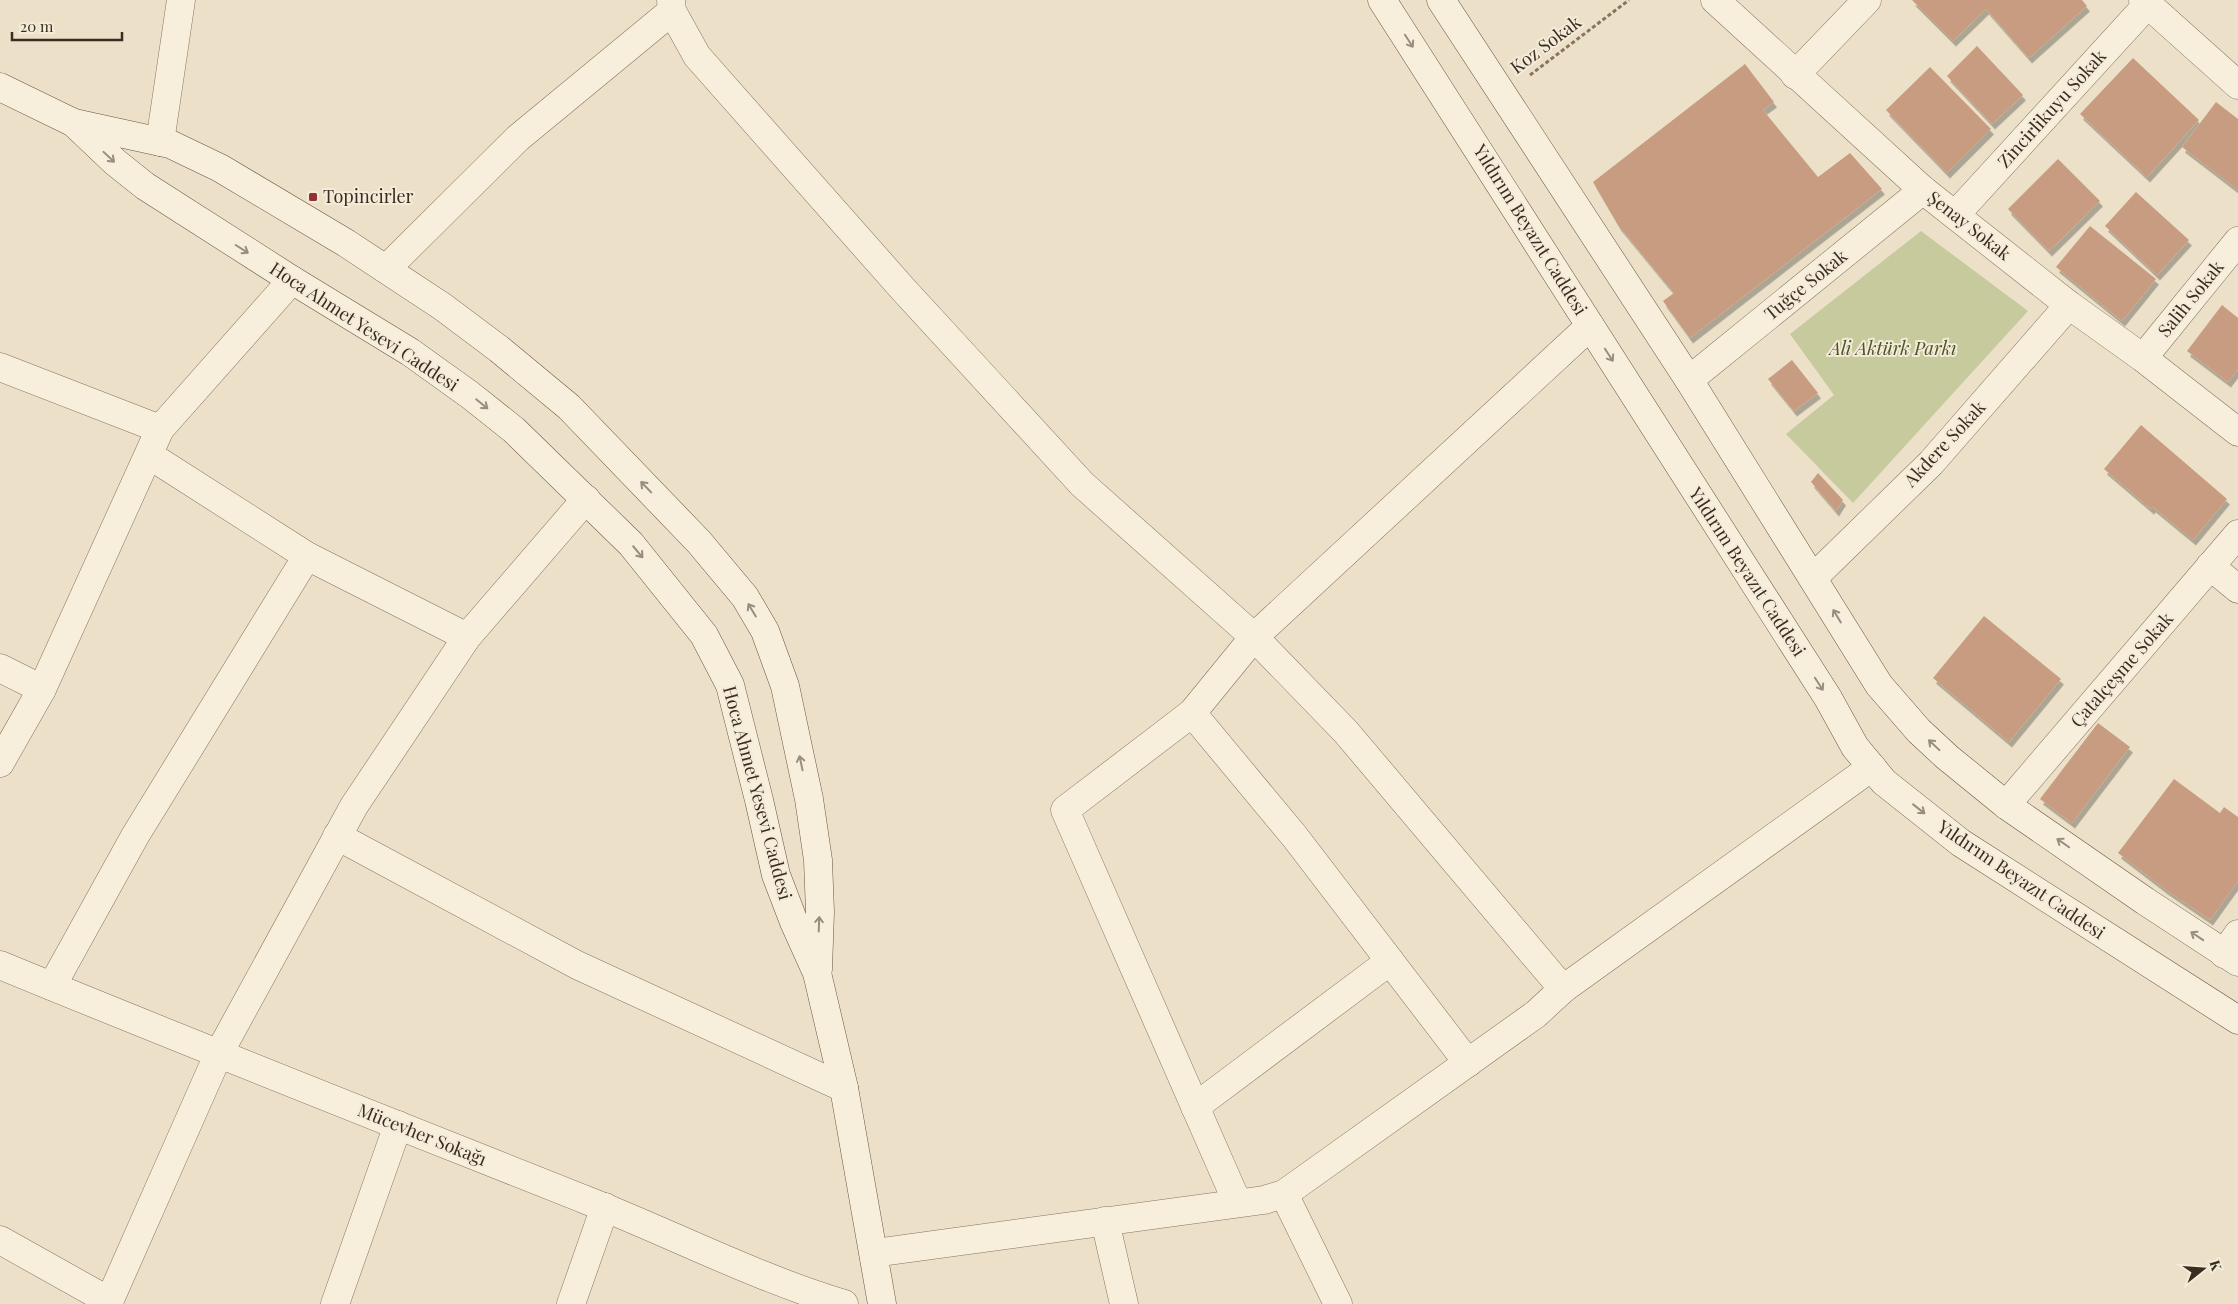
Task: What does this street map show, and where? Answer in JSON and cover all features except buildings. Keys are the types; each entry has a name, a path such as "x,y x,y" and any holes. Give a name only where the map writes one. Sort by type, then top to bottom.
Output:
{"street":[{"path":"160,142 181,0"},
{"name":"Yıldırım Beyazıt Caddesi","path":"1382,0 1822,690 1855,747 1884,782 1961,843 2238,1020"},
{"path":"1440,0 1689,380 1814,577 1879,685 1919,731 1947,757 2006,805 2233,950"},
{"name":"Şenay Sokak","path":"1715,0 1923,190 1956,214 2069,305 2143,358 2238,432"},
{"path":"1795,74 1867,0"},
{"path":"2145,2 2238,85"},
{"name":"Zincirlikuyu Sokak","path":"1956,214 2145,2"},
{"path":"386,269 518,138 671,6 697,56 902,288 1076,477 1254,637 1346,732 1563,989"},
{"name":"Hoca Ahmet Yesevi Caddesi","path":"0,87 74,123 115,162 145,186 292,280 410,352 470,395 514,430 631,544 704,635 730,684 776,875 794,922 817,973 844,1088 882,1304"},
{"path":"74,123 170,144 220,168 346,243 443,306 569,407 699,542 745,598 765,631 785,686 809,799 818,860 820,912 817,973"},
{"name":"Tuğçe Sokak","path":"1689,380 1923,190"},
{"name":"Salih Sokak","path":"2143,358 2238,241"},
{"path":"0,763 42,689 160,429 292,280"},
{"name":"Akdere Sokak","path":"1814,577 1931,463 2069,305"},
{"path":"1237,1202 1065,810 1192,713 1254,637 1590,326"},
{"path":"0,367 160,429"},
{"path":"149,455 307,556 467,637"},
{"path":"0,1240 109,1302 218,1055 354,806 467,637 586,499"},
{"name":"Çatalçeşme Sokak","path":"2006,805 2238,534"},
{"path":"52,986 135,836 307,556"},
{"path":"2210,566 2238,589"},
{"path":"0,668 42,689"},
{"path":"1192,713 1295,836 1468,1063"},
{"path":"874,1253 1237,1202 1264,1200 1284,1194 1536,1014 1563,989 1872,767"},
{"path":"337,836 577,965 844,1088"},
{"path":"1195,1107 1390,961"},
{"name":"Mücevher Sokağı","path":"0,965 218,1055 605,1207 794,1297 844,1304"},
{"path":"334,1304 398,1125"},
{"path":"1284,1194 1338,1304"},
{"path":"571,1304 605,1207"},
{"path":"1105,1221 1124,1304"}],"path":[{"name":"Koz Sokak","path":"1503,95 1630,0"}],"green space":[{"name":"Ali Aktürk Parkı","path":"1921,231 2028,311 1853,503 1786,434 1834,395 1790,334"}],"place":[{"name":"Topincirler","path":"313,197"}]}
